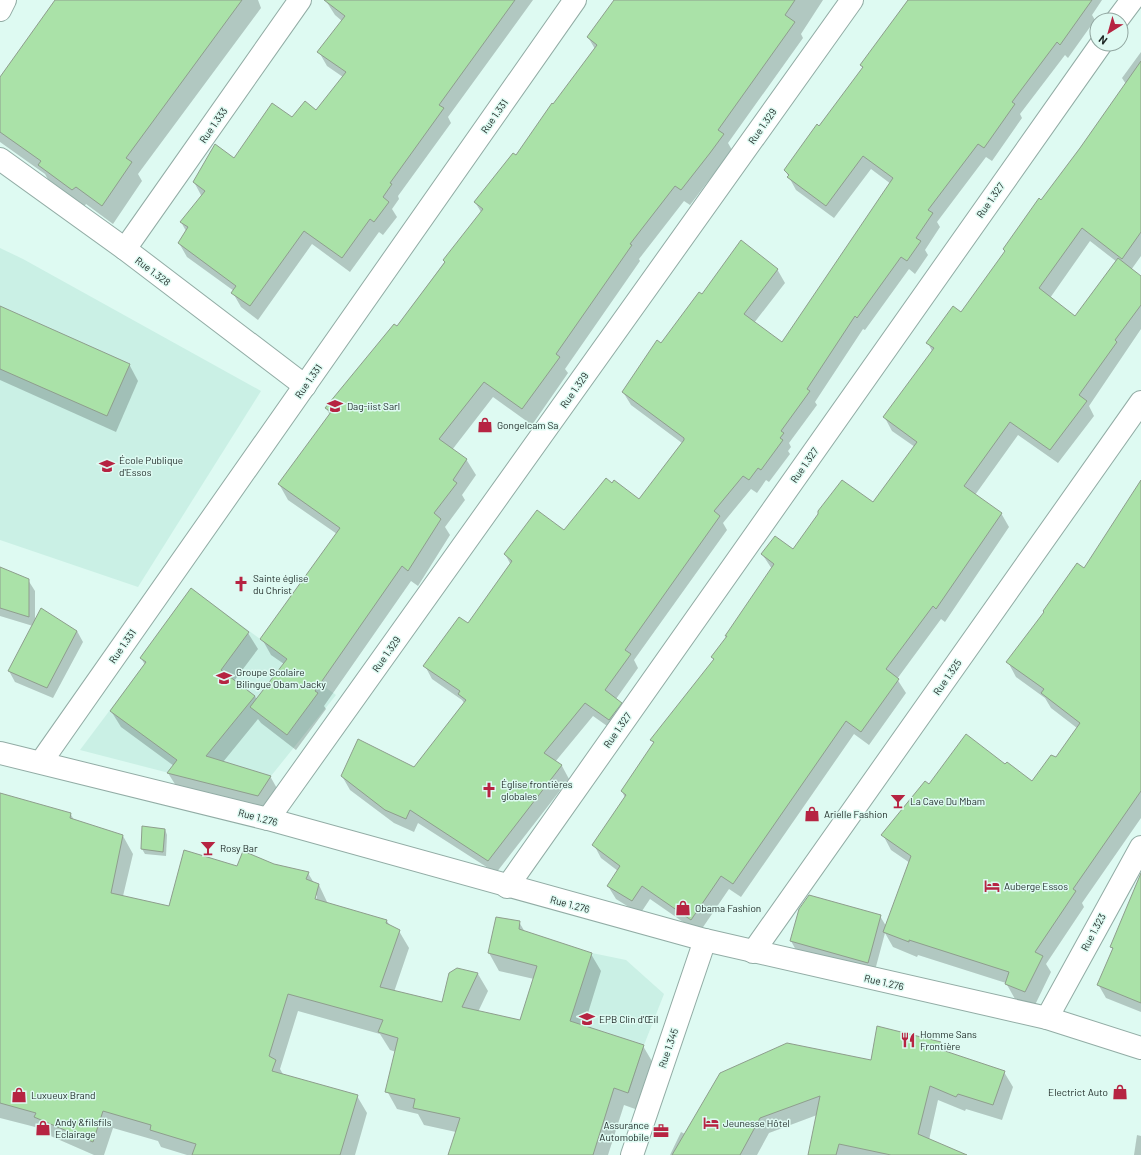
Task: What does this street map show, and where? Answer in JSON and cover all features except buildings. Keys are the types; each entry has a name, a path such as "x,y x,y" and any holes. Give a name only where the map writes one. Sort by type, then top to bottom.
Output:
{"street":[{"path":"0,10 5,0"},
{"name":"Rue 1.333","path":"125,249 300,0"},
{"name":"Rue 1.331","path":"41,762 575,0"},
{"name":"Rue 1.329","path":"268,819 852,0"},
{"path":"1124,12 1132,0"},
{"name":"Rue 1.327","path":"507,887 1095,52"},
{"name":"Rue 1.328","path":"0,158 125,249 305,386"},
{"name":"Rue 1.325","path":"753,952 1141,402"},
{"name":"Rue 1.276","path":"0,753 268,819 507,887 705,940 1047,1018 1141,1048"},
{"name":"Rue 1.323","path":"1047,1018 1141,847"},
{"name":"Rue 1.345","path":"632,1155 705,940"}],"shaded area":[{"name":"École Publique d'Essos","path":"0,248 23,259 261,391 138,587 0,540"},
{"name":"Groupe Scolaire Bilingue Obam Jacky","path":"191,588 336,695 271,776 258,796 80,750 146,662 140,658"},
{"name":"EPB Clin d'Œil","path":"546,938 592,953 626,960 664,994 644,1045 629,1093 509,1053"}],"place":[{"name":"Dag-iist Sarl","path":"335,406"},
{"name":"Gongelcam Sa","path":"485,425"},
{"name":"École Publique d'Essos","path":"107,466"},
{"name":"Sainte église du Christ","path":"241,584"},
{"name":"Groupe Scolaire Bilingue Obam Jacky","path":"224,678"},
{"name":"Église frontières globales","path":"489,790"},
{"name":"La Cave Du Mbam","path":"898,801"},
{"name":"Arielle Fashion","path":"812,814"},
{"name":"Rosy Bar","path":"208,848"},
{"name":"Auberge Essos","path":"992,886"},
{"name":"Obama Fashion","path":"683,908"},
{"name":"EPB Clin d'Œil","path":"587,1019"},
{"name":"Homme Sans Frontière","path":"908,1040"},
{"name":"Electrict Auto","path":"1120,1092"},
{"name":"Luxueux Brand","path":"19,1095"},
{"name":"Jeunesse Hôtel","path":"711,1123"},
{"name":"Andy &filsfils Eclairage","path":"43,1128"},
{"name":"Assurance Automobile","path":"661,1131"}]}
